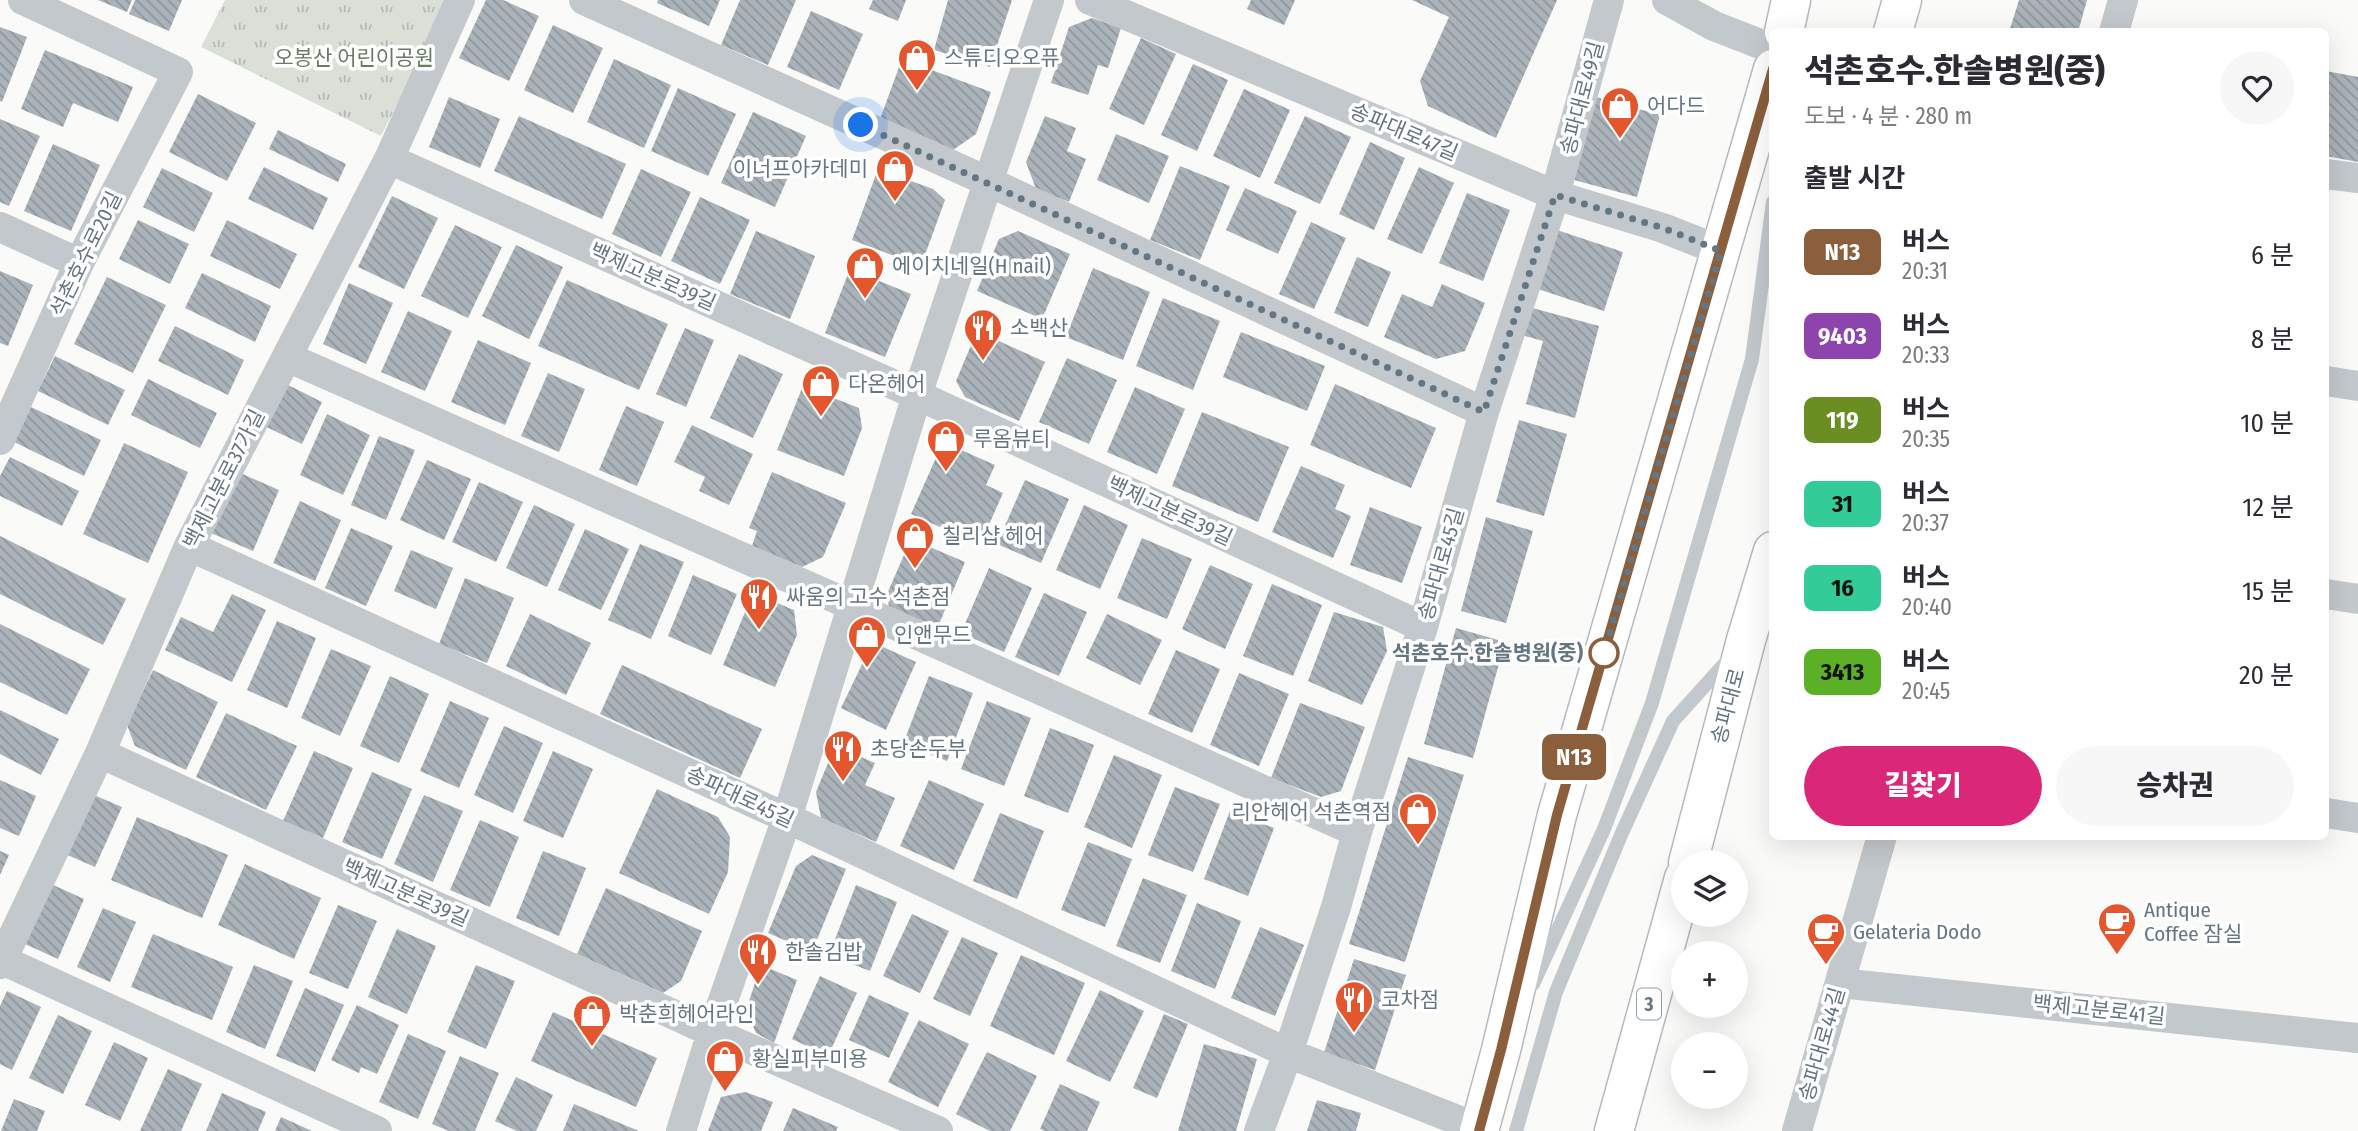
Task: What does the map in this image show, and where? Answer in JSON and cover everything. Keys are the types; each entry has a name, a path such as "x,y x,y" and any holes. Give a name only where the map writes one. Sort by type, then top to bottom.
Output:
{"main road":[{"path":"1784,28 1791,0"},
{"path":"1894,28 1902,0"},
{"path":"1492,1130 1501,1050 1557,815 1769,84"},
{"name":"송파대로","path":"1691,850 1746,640 1769,564"},
{"name":"3","path":"1614,1131 1671,925"}],"street":[{"name":"석촌호수로20길","path":"0,440 79,263 178,72 23,0"},
{"name":"백제고분로37가길","path":"1,962 100,754 189,546 389,159 460,0"},
{"path":"584,0 987,181 1484,412"},
{"path":"681,1131 712,1032 787,818 917,395 1049,0"},
{"name":"송파대로47길","path":"1090,0 1555,195 1663,228 1721,251"},
{"name":"송파대로49길","path":"1555,195 1609,0"},
{"path":"1667,0 1714,26 1769,47"},
{"path":"2115,28 2123,0"},
{"name":"백제고분로39길","path":"389,159 917,395 1423,627"},
{"path":"2329,174 2358,178"},
{"name":"송파대로45길","path":"1259,1131 1336,907 1357,832 1423,627 1484,412 1555,195"},
{"path":"0,227 79,263"},
{"path":"287,357 1357,832"},
{"path":"2329,381 2358,386"},
{"name":"송파대로45길","path":"189,546 787,818 1288,1053 1492,1130"},
{"path":"2329,594 2358,599"},
{"name":"백제고분로39길","path":"100,754 712,1032 938,1131"},
{"path":"2329,813 2358,818"},
{"name":"송파대로44길","path":"1797,1131 1881,840"},
{"path":"1,962 377,1131"},
{"name":"백제고분로41길","path":"1840,983 2358,1038"}],"lane":[{"path":"1501,1050 1604,828 1652,703 1752,359 1769,232"},
{"path":"1492,1130 1556,992 1621,835 1673,721 1746,640"}],"green space":[{"name":"오봉산 어린이공원","path":"225,0 450,0 381,136 201,47"}],"building":[{"path":"98,0 132,0 127,12"},
{"path":"135,0 182,0 169,31 129,14"},
{"path":"486,0 503,0 539,16 509,81 459,58"},
{"path":"658,0 720,0 709,26 657,3"},
{"path":"740,0 796,0 768,65 721,45"},
{"path":"873,0 906,0 898,21 869,9"},
{"path":"948,0 1012,0 990,67 934,50"},
{"path":"1251,0 1295,0 1284,25 1247,9"},
{"path":"1412,0 1557,0 1496,138 1428,106 1420,81 1449,17"},
{"path":"2019,0 2087,0 2079,28 2010,28"},
{"path":"811,11 863,34 839,90 787,67"},
{"path":"1092,18 1121,28 1108,68 1098,65 1088,95 1051,83 1069,27"},
{"path":"553,25 603,48 573,113 524,90"},
{"path":"0,27 27,37 2,102 0,101"},
{"path":"1141,38 1176,54 1144,125 1109,109"},
{"path":"45,50 133,87 118,122 73,103 63,127 21,109"},
{"path":"614,59 671,85 644,148 587,122"},
{"path":"902,59 991,92 976,134 953,150 879,122"},
{"path":"1193,64 1228,80 1197,151 1161,135"},
{"path":"2329,72 2358,77 2358,162 2329,157"},
{"path":"678,88 736,114 708,176 651,151"},
{"path":"1244,89 1290,110 1260,178 1213,156"},
{"path":"198,94 256,123 227,181 169,152"},
{"path":"449,97 500,119 480,168 429,147"},
{"path":"1596,97 1660,115 1637,197 1574,180"},
{"path":"753,112 806,136 775,207 721,183"},
{"path":"519,116 626,164 602,219 494,171"},
{"path":"1045,116 1076,128 1067,151 1086,159 1069,202 1036,189 1026,162"},
{"path":"1305,116 1351,137 1320,204 1274,183"},
{"path":"0,119 40,136 9,206 0,202"},
{"path":"278,130 346,164 338,182 269,149"},
{"path":"1116,134 1169,156 1149,203 1097,180"},
{"path":"1370,142 1405,158 1374,230 1339,214"},
{"path":"53,144 100,165 71,231 24,211"},
{"path":"1180,166 1230,186 1200,260 1150,240"},
{"path":"264,167 328,198 313,230 248,199"},
{"path":"1419,167 1454,183 1422,254 1387,239"},
{"path":"162,168 213,193 194,232 143,207"},
{"path":"641,169 691,192 661,257 612,234"},
{"path":"878,169 933,189 945,200 921,266 852,240"},
{"path":"1245,188 1297,211 1278,254 1226,230"},
{"path":"1467,193 1510,210 1483,281 1439,263"},
{"path":"392,196 438,218 404,289 358,267"},
{"path":"700,197 750,220 720,284 671,261"},
{"path":"138,220 189,244 170,284 119,259"},
{"path":"227,220 297,254 280,289 210,256"},
{"path":"1311,222 1346,238 1314,309 1279,294"},
{"path":"455,225 502,247 468,318 421,296"},
{"path":"1557,230 1623,252 1604,311 1538,289"},
{"path":"756,231 815,256 790,319 730,294"},
{"path":"1018,231 1070,254 1042,319 977,291 999,239"},
{"path":"516,245 563,267 529,339 482,316"},
{"path":"1357,257 1391,272 1368,327 1334,313"},
{"path":"1093,268 1150,292 1123,360 1066,337"},
{"path":"850,269 911,294 885,357 825,333"},
{"path":"0,271 33,285 8,346 0,343"},
{"path":"202,273 271,306 255,342 185,308"},
{"path":"107,277 166,305 133,373 74,344"},
{"path":"567,280 668,324 639,390 538,346"},
{"path":"349,283 393,303 366,364 323,344"},
{"path":"1442,284 1485,303 1465,351 1436,359 1384,337 1402,294 1432,307"},
{"path":"1163,298 1220,321 1193,390 1136,366"},
{"path":"1521,305 1599,326 1575,418 1526,404 1543,341 1514,333"},
{"path":"408,311 452,331 425,391 381,372"},
{"path":"175,326 244,360 228,395 158,361"},
{"path":"685,328 714,340 686,407 656,394"},
{"path":"977,331 1045,362 1019,421 965,397 956,381"},
{"path":"1241,332 1325,366 1307,411 1223,377"},
{"path":"478,340 531,363 505,425 451,402"},
{"path":"739,354 783,374 753,438 710,418"},
{"path":"55,356 125,390 108,425 38,391"},
{"path":"1067,358 1117,380 1089,444 1039,422"},
{"path":"548,373 585,389 559,452 521,436"},
{"path":"148,379 217,413 200,448 131,415"},
{"path":"280,381 322,402 302,444 260,424"},
{"path":"1335,384 1436,428 1411,488 1310,445"},
{"path":"803,386 859,408 862,428 844,476 777,450"},
{"path":"1135,387 1185,409 1157,474 1107,452"},
{"path":"626,406 664,422 637,486 599,470"},
{"path":"31,407 101,440 84,476 14,442"},
{"path":"1202,412 1289,447 1258,522 1172,486"},
{"path":"327,414 370,435 343,495 300,475"},
{"path":"1519,420 1567,434 1544,516 1496,502"},
{"path":"692,425 753,454 729,505 699,491 705,477 674,462"},
{"path":"379,436 415,450 386,520 351,505"},
{"path":"943,442 995,465 986,485 1003,493 980,545 911,514"},
{"path":"124,443 188,472 148,563 83,534"},
{"path":"10,457 79,491 62,526 0,496 0,476"},
{"path":"427,460 471,479 444,540 400,520"},
{"path":"1301,466 1345,485 1335,509 1351,516 1333,558 1272,532"},
{"path":"238,472 279,490 253,551 211,533"},
{"path":"772,472 846,503 823,557 802,567 752,546 757,531 749,528"},
{"path":"1025,480 1069,499 1041,563 997,544"},
{"path":"479,482 523,502 496,562 452,542"},
{"path":"300,501 341,520 315,581 273,563"},
{"path":"534,505 575,524 547,587 506,568"},
{"path":"1084,505 1128,525 1100,589 1056,570"},
{"path":"1370,507 1422,527 1402,583 1350,565"},
{"path":"1486,517 1533,531 1506,623 1461,611"},
{"path":"351,528 393,546 366,606 325,588"},
{"path":"585,529 629,549 601,610 558,590"},
{"path":"0,536 126,599 103,645 0,594"},
{"path":"1142,538 1192,559 1167,619 1117,598"},
{"path":"911,539 965,562 937,629 889,608 887,594"},
{"path":"640,544 684,562 651,639 608,620"},
{"path":"411,550 453,568 436,609 394,591"},
{"path":"1210,565 1253,584 1225,649 1182,629"},
{"path":"989,568 1032,588 1004,652 961,633"},
{"path":"693,575 737,594 711,655 668,636"},
{"path":"465,578 514,598 487,663 439,644"},
{"path":"1272,584 1322,605 1293,676 1243,656"},
{"path":"753,593 794,610 797,635 775,687 723,665"},
{"path":"1044,593 1087,612 1059,676 1015,657"},
{"path":"232,594 266,610 232,682 165,650 181,617 213,632"},
{"path":"1334,612 1383,627 1387,651 1362,705 1308,681"},
{"path":"530,614 591,643 566,695 506,666"},
{"path":"1107,614 1162,640 1140,685 1086,658"},
{"path":"277,621 316,638 287,708 247,690"},
{"path":"0,624 90,669 67,715 0,682"},
{"path":"1456,628 1505,642 1473,758 1424,744"},
{"path":"881,646 916,662 886,730 841,708 867,654"},
{"path":"331,649 371,666 340,736 301,718"},
{"path":"1176,650 1220,669 1192,733 1148,714"},
{"path":"622,665 762,729 740,778 600,714"},
{"path":"153,670 218,702 186,770 135,746 127,725"},
{"path":"1239,673 1289,694 1259,766 1210,745"},
{"path":"390,676 429,694 399,763 360,746"},
{"path":"929,676 973,693 947,761 903,744"},
{"path":"450,701 489,718 459,788 420,771"},
{"path":"987,701 1031,718 1004,786 961,769"},
{"path":"1300,703 1365,727 1341,791 1321,797 1271,778"},
{"path":"0,710 59,739 41,775 0,754"},
{"path":"226,713 297,746 266,810 196,777"},
{"path":"504,726 543,743 513,813 474,795"},
{"path":"1050,728 1094,745 1068,813 1024,796"},
{"path":"835,746 875,763 865,785 895,798 876,842 821,818 816,792"},
{"path":"314,751 353,768 323,838 283,821"},
{"path":"553,751 593,769 563,838 523,821"},
{"path":"1114,755 1162,775 1132,848 1084,827"},
{"path":"1408,757 1464,775 1405,962 1349,944"},
{"path":"372,772 412,789 382,859 342,842"},
{"path":"0,780 36,796 19,836 0,828"},
{"path":"929,780 984,804 954,870 900,846"},
{"path":"1175,787 1220,804 1193,872 1148,855"},
{"path":"657,789 718,817 730,837 728,872 709,914 619,873"},
{"path":"89,793 122,807 95,867 63,853"},
{"path":"424,795 463,811 433,882 394,864"},
{"path":"1230,811 1274,828 1248,896 1204,879"},
{"path":"1000,813 1044,831 1017,899 973,881"},
{"path":"137,817 228,855 202,918 111,880"},
{"path":"480,820 519,837 490,907 450,890"},
{"path":"1088,842 1132,859 1105,927 1061,910"},
{"path":"0,851 9,855 0,875"},
{"path":"543,851 586,868 559,936 516,918"},
{"path":"812,855 846,869 812,952 768,933 796,866"},
{"path":"245,864 321,898 294,959 218,925"},
{"path":"1143,878 1187,895 1160,963 1116,946"},
{"path":"51,884 84,899 58,959 25,944"},
{"path":"856,885 897,902 870,971 829,955"},
{"path":"606,888 702,931 681,981 663,993 577,954"},
{"path":"1197,903 1241,921 1215,989 1171,971"},
{"path":"338,905 377,921 348,989 309,973"},
{"path":"103,908 136,922 110,982 77,967"},
{"path":"912,914 949,931 920,993 883,976"},
{"path":"1260,927 1304,945 1275,1016 1231,998"},
{"path":"397,929 436,946 407,1014 368,997"},
{"path":"153,934 233,967 212,1020 131,987"},
{"path":"962,937 998,953 970,1016 933,999"},
{"path":"1021,955 1085,983 1054,1055 990,1026"},
{"path":"1354,959 1406,975 1375,1070 1324,1053"},
{"path":"254,965 293,981 265,1049 226,1032"},
{"path":"476,965 515,981 486,1049 447,1032"},
{"path":"761,965 797,980 774,1043 756,1033 746,1010"},
{"path":"820,976 857,993 828,1056 792,1039"},
{"path":"305,988 344,1005 315,1072 276,1056"},
{"path":"1100,990 1144,1011 1110,1082 1066,1061"},
{"path":"7,991 41,1007 12,1070 0,1064 0,1006"},
{"path":"869,995 909,1013 889,1058 849,1040"},
{"path":"357,1005 399,1025 377,1074 361,1067 359,1073 331,1060"},
{"path":"553,1012 657,1058 636,1107 531,1061"},
{"path":"1164,1014 1188,1024 1157,1098 1133,1088"},
{"path":"58,1015 92,1031 63,1094 29,1078"},
{"path":"919,1020 969,1044 938,1107 888,1082"},
{"path":"408,1034 446,1051 418,1119 379,1102"},
{"path":"114,1042 148,1058 120,1121 85,1105"},
{"path":"1204,1044 1257,1059 1236,1131 1178,1131"},
{"path":"987,1052 1037,1076 1010,1131 990,1131 956,1114"},
{"path":"460,1056 499,1073 475,1131 449,1131 432,1124"},
{"path":"168,1069 202,1084 181,1131 140,1131"},
{"path":"516,1077 553,1095 536,1131 517,1131 495,1121"},
{"path":"1060,1084 1100,1102 1087,1131 1040,1129"},
{"path":"745,1092 773,1102 761,1131 708,1131 721,1097"},
{"path":"222,1093 266,1112 258,1131 206,1131"},
{"path":"14,1099 45,1111 37,1131 1,1131"},
{"path":"1317,1100 1361,1113 1356,1131 1307,1131"},
{"path":"574,1104 639,1131 563,1131"},
{"path":"793,1108 838,1127 836,1131 783,1131"},
{"path":"281,1117 312,1131 275,1131"}],"bus line":[{"name":"N13","path":"1479,1131 1557,815 1769,83"}],"place":[{"name":"스튜디오오퓨","path":"917,92"},
{"name":"어다드","path":"1620,140"},
{"name":"이너프아카데미","path":"895,203"},
{"name":"에이치네일(H nail)","path":"865,300"},
{"name":"소백산","path":"983,362"},
{"name":"다온헤어","path":"821,418"},
{"name":"루옴뷰티","path":"946,473"},
{"name":"칠리샵 헤어","path":"915,570"},
{"name":"싸움의 고수 석촌점","path":"759,631"},
{"name":"석촌호수.한솔병원(중)","path":"1604,653"},
{"name":"인앤무드","path":"867,669"},
{"name":"초당손두부","path":"843,783"},
{"name":"리안헤어 석촌역점","path":"1418,846"},
{"name":"Antique Coffee 잠실","path":"2117,956"},
{"name":"Gelateria Dodo","path":"1826,966"},
{"name":"한솔김밥","path":"758,986"},
{"name":"코차점","path":"1354,1034"},
{"name":"박춘희헤어라인","path":"592,1048"},
{"name":"황실피부미용","path":"725,1093"}],"route":[{"path":"861,125 1484,412 1555,195 1663,228 1721,251 1604,653"}]}
